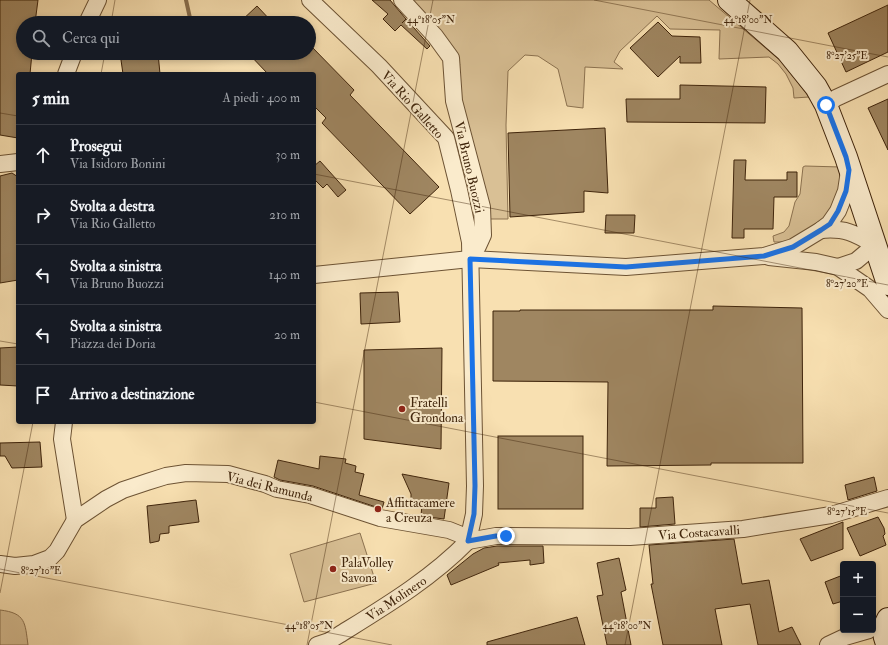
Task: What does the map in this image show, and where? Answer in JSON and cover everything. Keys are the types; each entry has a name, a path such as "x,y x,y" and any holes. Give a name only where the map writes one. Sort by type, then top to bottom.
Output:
{"street":[{"path":"90,16 98,0"},
{"name":"Via Rio Galletto","path":"310,0 379,66 446,138 470,242 470,259"},
{"name":"Via Bruno Buozzi","path":"402,0 435,36 451,58 454,101 482,207 483,235 470,259"},
{"path":"729,0 787,51 816,87 826,105 846,157 849,170 888,284"},
{"path":"67,72 71,60"},
{"path":"826,105 836,98 888,74"},
{"path":"0,164 16,162"},
{"path":"764,256 793,247 830,224 838,211 846,191 849,170"},
{"path":"821,230 845,230 858,235 875,245"},
{"path":"838,267 856,261 875,245"},
{"path":"316,275 470,259 626,267 764,256 816,262 838,267 870,290 888,310"},
{"path":"468,541 474,514 475,486 470,259"},
{"path":"64,424 62,439 75,520"},
{"name":"Via dei Ramunda","path":"0,564 15,566 34,564 50,558 57,551 75,520 122,490 166,476 186,473 228,474 276,488 310,494 380,518 449,530 459,534 468,541"},
{"name":"Via Costacavalli","path":"468,541 496,536 630,537 743,529 832,515 888,498"},
{"name":"Via Molinero","path":"317,645 329,641 406,592 442,565 468,541"},
{"path":"828,645 845,637 880,630"}],"shaded area":[{"path":"408,0 709,0 782,62 809,97 794,98 793,88 786,74 778,64 769,57 719,59 720,30 670,29 657,16 620,51 614,62 623,69 585,67 583,108 567,106 558,69 538,56 525,55 508,71 506,125 508,219 485,219 467,135 456,68 460,65 448,45"},
{"path":"803,167 841,167 841,184 829,217 787,242 774,242 773,236 784,232 789,226 795,202 800,194"},
{"name":"PalaVolley Savona","path":"360,533 376,583 304,602 290,554"},
{"path":"0,610 9,611 23,620 28,645 0,645"}],"building":[{"path":"0,0 38,0 36,16 16,16 16,60 31,60 30,72 16,72 16,138 0,135"},
{"path":"372,0 390,0 430,46 427,49 401,25 395,31 383,19 388,14"},
{"path":"888,5 888,52 846,72 828,33"},
{"path":"257,6 266,16 246,16"},
{"path":"658,22 672,36 700,37 701,63 680,63 680,56 658,77 630,48"},
{"path":"316,51 354,90 350,95 439,187 410,214 322,123 326,118 316,108 316,72 266,72 255,60 316,60"},
{"path":"121,60 159,60 160,72 123,72"},
{"path":"680,85 766,87 765,123 627,122 626,99 680,99"},
{"path":"888,99 888,150 868,108"},
{"path":"605,128 608,193 584,191 584,212 510,217 508,133"},
{"path":"734,160 746,160 745,180 787,180 787,172 797,172 797,197 774,197 773,229 744,229 744,238 732,238"},
{"path":"320,161 346,190 338,197 327,184 323,188 316,181 316,164"},
{"path":"12,173 16,176 16,280 0,283 0,176"},
{"path":"606,215 635,215 634,233 605,233"},
{"path":"398,292 400,322 361,324 360,293"},
{"path":"713,306 802,308 803,463 711,463 711,465 607,466 608,382 493,381 493,311 713,310"},
{"path":"16,347 16,386 0,385 0,348"},
{"name":"Fratelli Grondona","path":"442,348 441,449 364,439 364,350"},
{"path":"498,436 583,436 583,509 498,509"},
{"path":"40,442 42,467 12,468 5,456 0,456 0,443"},
{"path":"320,456 346,459 345,463 356,466 355,472 364,474 359,495 384,502 382,509 313,486 280,480 274,477 278,460 319,469"},
{"path":"402,474 449,483 444,519 421,516 422,504 411,501 411,494"},
{"path":"874,477 877,491 848,500 845,485"},
{"path":"673,497 675,524 640,527 640,508 656,508 656,498"},
{"path":"196,500 199,522 169,526 169,533 160,534 159,541 150,543 147,506"},
{"path":"878,517 884,528 885,534 883,536 886,545 860,556 847,528"},
{"path":"843,522 843,549 811,561 800,539"},
{"path":"734,539 742,584 769,580 779,632 792,627 801,645 758,645 750,604 715,609 722,645 663,645 651,584 653,584 649,545"},
{"path":"497,546 543,546 544,563 530,565 530,560 498,563 499,565 451,585 447,575 473,554 484,548"},
{"path":"619,558 626,590 621,592 631,645 607,645 597,596 603,595 597,563"},
{"path":"840,576 840,602 833,604 825,582"},
{"path":"577,617 585,645 487,645 487,642"}],"waterway":[{"path":"186,0 190,16"}],"place":[{"name":"Fratelli Grondona","path":"402,409"},
{"name":"Affittacamere a Creuza","path":"378,509"},
{"name":"PalaVolley Savona","path":"333,569"}],"route":[{"path":"506,536 496,536 468,541 474,514 475,486 470,259 626,267 764,256 793,247 830,224 838,211 846,191 849,170 846,157 826,105"}]}
